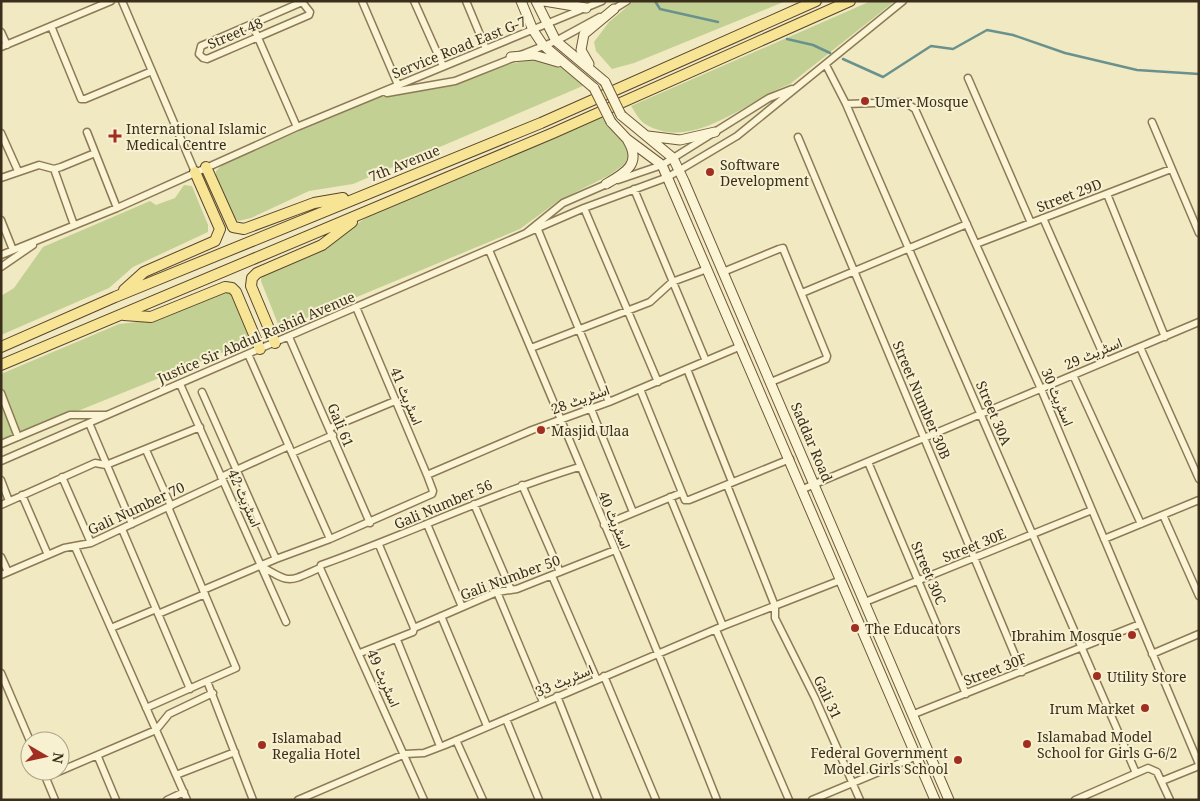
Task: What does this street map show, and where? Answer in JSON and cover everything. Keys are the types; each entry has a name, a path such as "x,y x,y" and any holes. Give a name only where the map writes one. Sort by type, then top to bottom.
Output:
{"main road":[{"name":"7th Avenue","path":"1,347 115,297 541,123 816,1"},
{"path":"1,365 553,133 850,1"},
{"path":"206,166 233,227 238,230 314,203 365,194"},
{"path":"115,297 144,272 215,241 220,229 195,172"},
{"path":"275,343 251,286 252,278 257,273 322,244 365,212"},
{"path":"120,315 151,317 225,287 232,288 236,292 260,349"}],"street":[{"path":"1,32 4,46 111,1"},
{"path":"122,1 195,172"},
{"path":"362,1 398,85"},
{"path":"414,1 442,66"},
{"path":"466,1 486,49"},
{"path":"521,1 533,30 543,45 582,76"},
{"path":"536,1 546,25 556,40 602,79"},
{"path":"544,1 586,8"},
{"name":"Service Road East G-7","path":"1,255 117,208 206,166 297,127 381,94 442,66 602,1"},
{"name":"Service Road East G-7","path":"381,94 455,81 510,57 556,40 627,1"},
{"name":"Justice Sir Abdul Rashid Avenue","path":"1,461 538,230 584,208 668,177 737,136 903,1"},
{"name":"Street 48","path":"305,2 310,14 207,59 202,58 199,54 202,46 305,2"},
{"path":"602,79 581,50 581,41 590,28 614,9"},
{"path":"252,24 297,127"},
{"path":"51,26 81,99 152,71"},
{"path":"510,57 534,55 549,58 582,76"},
{"name":"Street 30A","path":"826,65 846,104 1136,773"},
{"name":"Saddar Road","path":"582,76 594,88 611,122 627,139 662,164 742,346 935,800"},
{"path":"968,78 1031,223"},
{"name":"Saddar Road","path":"602,79 621,115 643,136 673,158 866,602 949,800"},
{"name":"Justice Sir Abdul Rashid Avenue","path":"521,236 563,203 606,184 662,164 769,98 798,87"},
{"name":"اسٹریٹ 30","path":"846,104 906,102 915,109 1041,389 1199,765"},
{"path":"1152,122 1199,233"},
{"path":"87,132 117,208"},
{"path":"643,136 680,140 715,132"},
{"path":"1,133 18,171"},
{"name":"Street Number 30B","path":"798,137 1022,672"},
{"path":"606,184 625,173 632,163 633,152 627,139"},
{"path":"1,178 39,165 54,169 95,154"},
{"path":"54,169 74,225"},
{"name":"Street 29D","path":"976,244 1171,169"},
{"path":"634,189 706,361"},
{"path":"1107,194 1165,336"},
{"path":"584,208 658,382"},
{"path":"1043,218 1106,361"},
{"path":"1,220 13,250"},
{"path":"802,293 967,224"},
{"path":"538,230 609,402"},
{"name":"Service Road East G-7","path":"1,267 44,238"},
{"path":"723,272 783,248 827,358 771,382"},
{"name":"اسٹریٹ 40","path":"489,250 562,419 579,467 659,653 717,800"},
{"path":"531,348 578,328 650,302 672,282 707,269"},
{"name":"اسٹریٹ 41","path":"356,307 433,491 432,494 370,523"},
{"name":"اسٹریٹ 29","path":"802,489 1199,322"},
{"name":"Gali 61","path":"289,337 370,523"},
{"name":"اسٹریٹ 28","path":"427,475 742,346"},
{"path":"1140,347 1199,478"},
{"path":"248,354 330,540"},
{"name":"Gali 31","path":"687,369 775,606 775,618 815,698 860,800"},
{"path":"1073,375 1141,524"},
{"name":"اسٹریٹ 42","path":"180,384 286,622"},
{"path":"640,389 683,496"},
{"path":"202,392 276,559"},
{"path":"1,393 18,437"},
{"name":"Gali Number 70","path":"4,573 48,555 91,543 170,506 236,470 290,450 395,401"},
{"path":"591,409 633,512"},
{"path":"1,444 70,415 108,415"},
{"path":"89,423 132,524"},
{"path":"1,505 95,463 106,465 200,427"},
{"path":"146,450 236,668 146,708"},
{"path":"604,525 670,497 683,496 690,500 790,460"},
{"name":"Street 30C","path":"868,462 966,694"},
{"name":"Gali Number 56","path":"261,566 287,581 320,568 321,565 379,544 522,485 579,467"},
{"path":"62,477 91,543"},
{"path":"1,480 9,501"},
{"path":"522,485 560,572"},
{"path":"22,495 48,555"},
{"path":"670,497 723,626"},
{"path":"1104,539 1199,500"},
{"path":"474,504 511,590"},
{"name":"Street 30E","path":"866,602 1092,510"},
{"path":"1163,515 1199,596"},
{"path":"111,628 157,612 276,559 330,540 370,523"},
{"path":"427,524 462,607"},
{"path":"122,529 190,689"},
{"path":"379,544 414,630"},
{"path":"75,547 187,800"},
{"name":"Gali Number 50","path":"360,653 397,640 441,616 497,592 511,590 552,576 615,550"},
{"path":"1,557 4,573"},
{"name":"اسٹریٹ 49","path":"320,568 360,653 424,800"},
{"path":"552,576 597,680"},
{"name":"اسٹریٹ 33","path":"298,800 404,754 424,753 723,626 841,580"},
{"path":"497,592 543,702"},
{"path":"441,616 487,726"},
{"name":"Street 30F","path":"914,714 1140,624"},
{"path":"716,630 789,800"},
{"path":"1152,654 1199,634"},
{"path":"397,640 440,746"},
{"path":"1,673 26,731"},
{"path":"604,676 656,800"},
{"path":"207,681 253,800"},
{"path":"1,693 8,690"},
{"path":"70,766 98,757 156,730 169,714 213,693"},
{"path":"557,696 598,800"},
{"path":"506,719 539,800"},
{"path":"456,740 482,800"},
{"path":"176,775 235,752"},
{"path":"812,800 917,756"},
{"path":"98,757 116,800"},
{"path":"1162,781 1199,765"},
{"path":"1075,800 1091,796 1136,773 1153,768 1162,781 1170,800"},
{"path":"47,781 55,800"},
{"path":"167,800 184,792"}],"green space":[{"path":"634,1 786,1 634,63 612,69 596,51 594,42 609,22"},
{"path":"871,1 895,1 790,84 719,121 701,128 682,132 663,131 645,124 631,106"},
{"path":"535,59 562,67 585,85 353,184 309,191 251,218 238,221 233,217 216,177 216,171 225,162 381,97 461,81 510,64"},
{"path":"600,115 630,151 629,161 608,176 558,201 520,229 280,329 261,281 262,274 334,241 368,216"},
{"path":"184,185 192,186 208,225 208,232 133,267 109,288 1,335 1,296 14,288 43,247 150,201 156,205 175,198"},
{"path":"232,288 252,336 246,343 1,442 1,374 119,324 146,321"}],"waterway":[{"path":"655,1 660,9 718,22"},
{"path":"843,59 883,77 931,46 953,49 987,30 1013,35 1065,53 1137,70 1199,74"},
{"path":"787,39 813,45 830,53"}],"place":[{"name":"Umer Mosque","path":"865,101"},
{"name":"International Islamic Medical Centre","path":"115,136"},
{"name":"Software Development","path":"710,172"},
{"name":"Masjid Ulaa","path":"541,430"},
{"name":"The Educators","path":"855,628"},
{"name":"Ibrahim Mosque","path":"1132,635"},
{"name":"Utility Store","path":"1097,676"},
{"name":"Irum Market","path":"1145,708"},
{"name":"Islamabad Model School for Girls G-6/2","path":"1027,744"},
{"name":"Islamabad Regalia Hotel","path":"262,745"},
{"name":"Federal Government Model Girls School","path":"958,760"}]}
